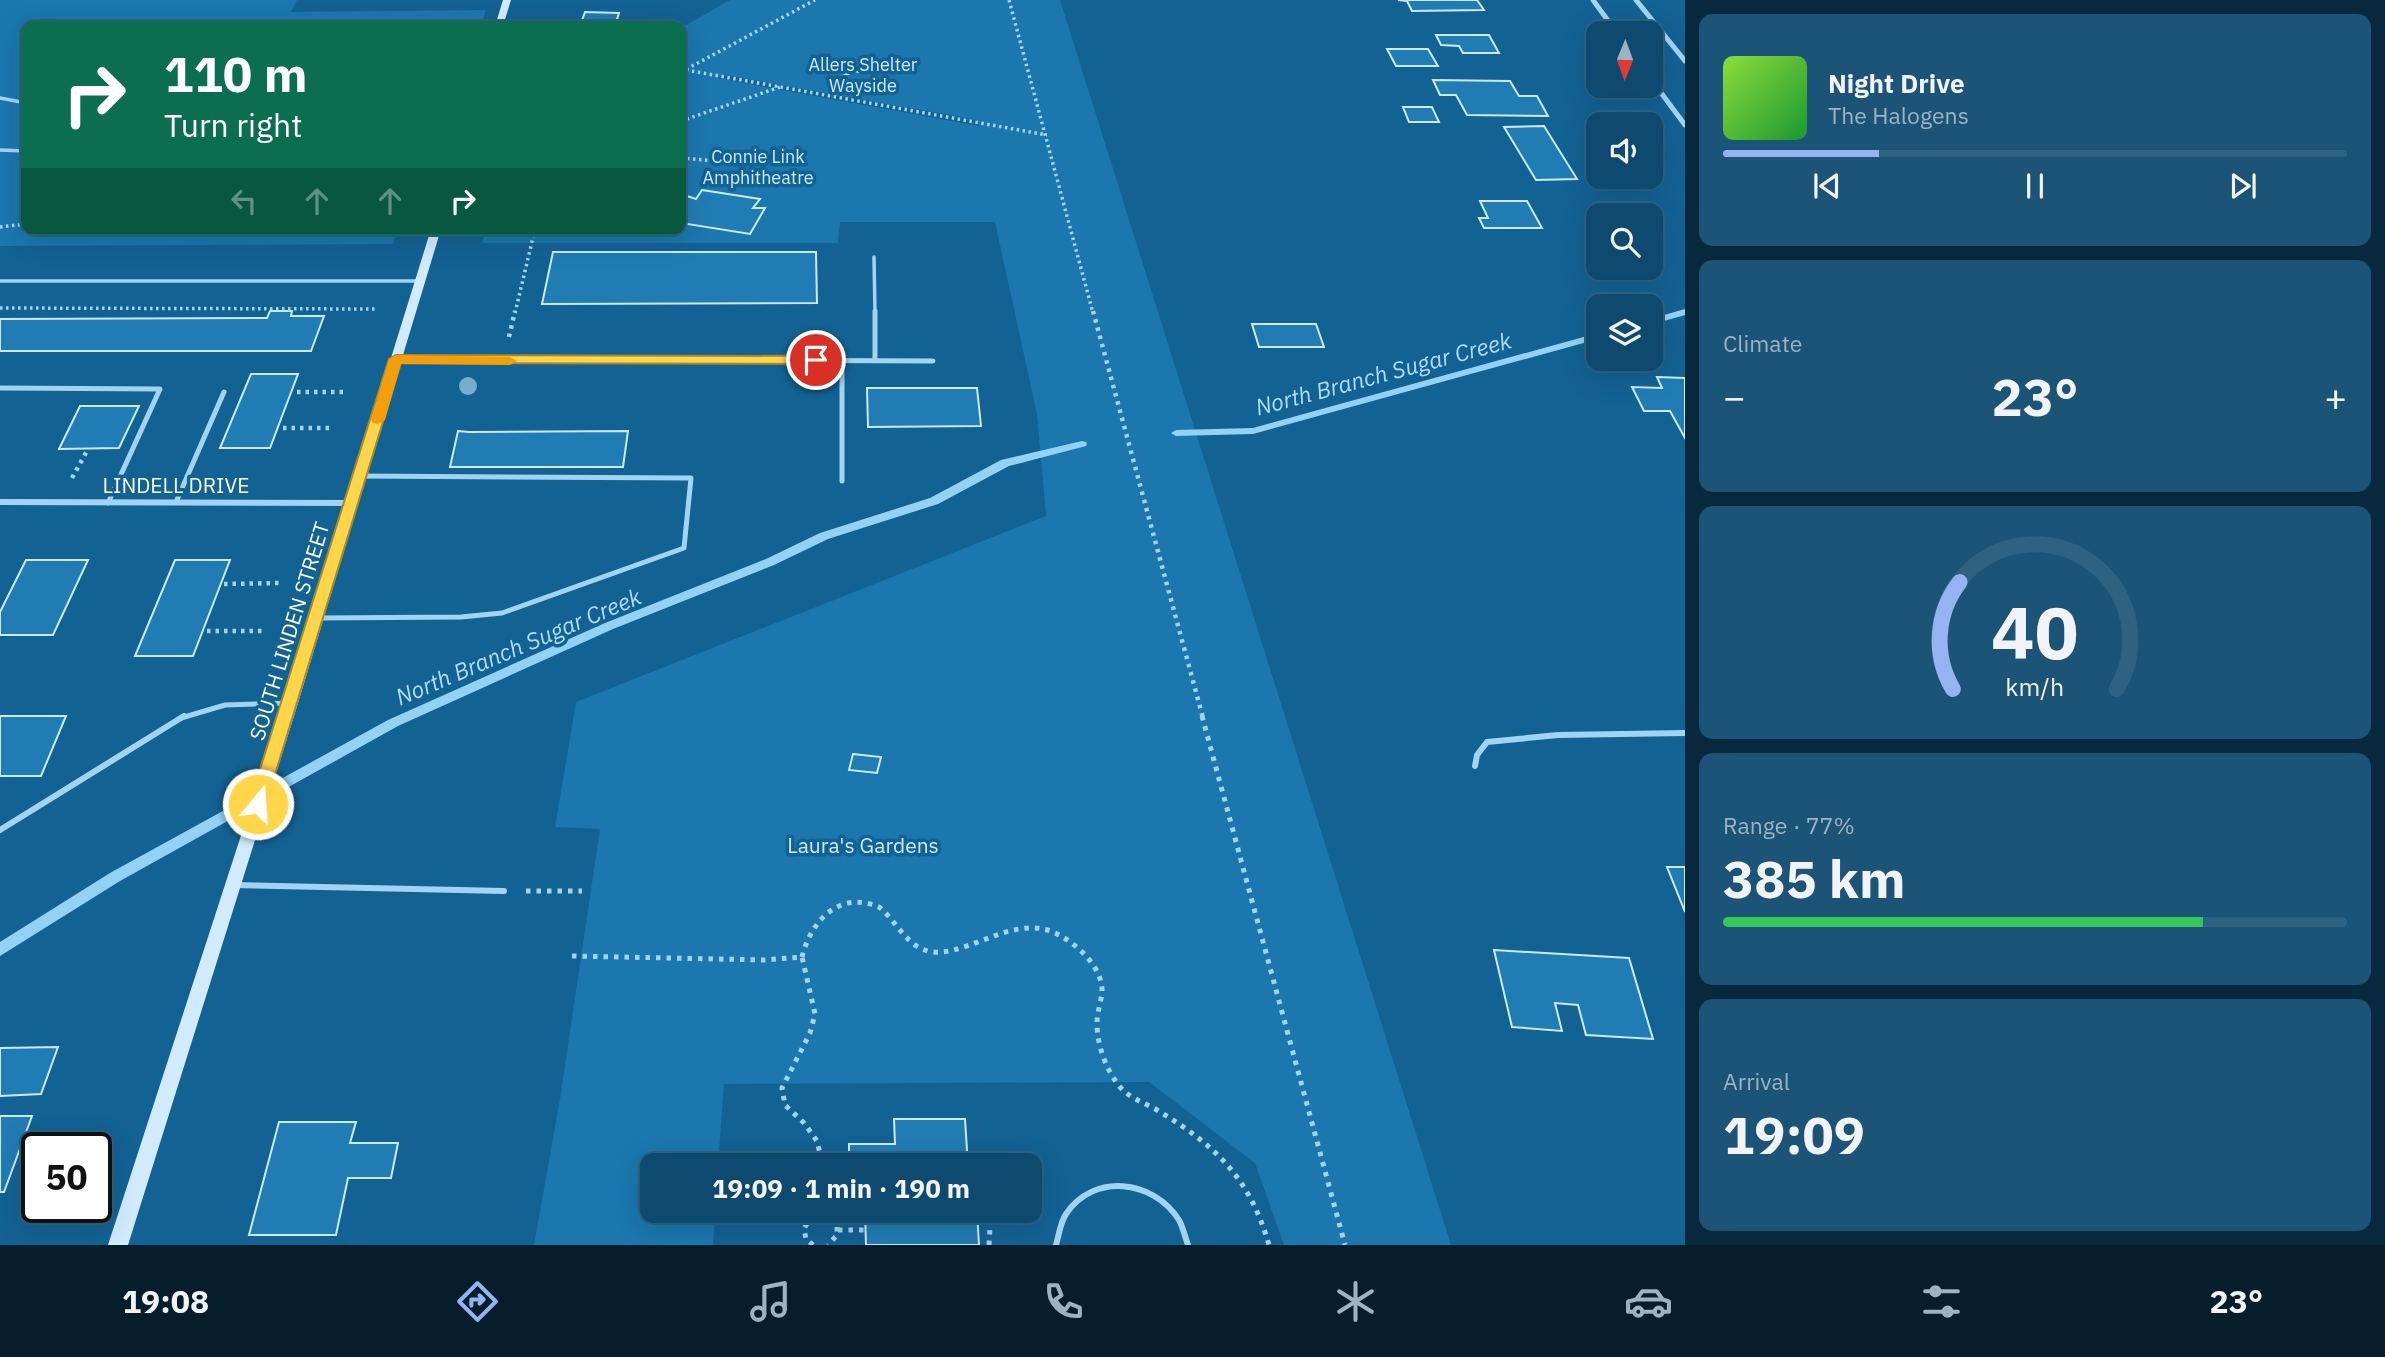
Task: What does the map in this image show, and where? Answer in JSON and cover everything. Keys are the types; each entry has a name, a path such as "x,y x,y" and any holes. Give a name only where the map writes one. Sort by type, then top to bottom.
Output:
{"main road":[{"path":"501,21 507,0"},
{"name":"SOUTH LINDEN STREET","path":"118,1245 317,618 434,235"}],"street":[{"path":"1593,0 1608,21"},
{"path":"1636,0 1685,61"},
{"path":"1663,95 1685,125"},
{"name":"LINDELL DRIVE","path":"0,502 352,503"}],"lane":[{"path":"0,98 21,102"},
{"path":"0,150 21,151"},
{"path":"874,257 875,360"},
{"path":"0,281 420,281"},
{"path":"396,359 933,360"},
{"path":"842,360 842,481"},
{"path":"0,388 160,389 108,503"},
{"path":"176,502 224,392"},
{"path":"317,618 461,617 502,613 684,548 691,478 360,476"},
{"path":"0,830 185,716 213,704 290,704"},
{"path":"1475,766 1477,755 1487,743 1559,735 1685,733"},
{"path":"232,882 504,891"},
{"path":"1056,1245 1059,1224 1068,1207 1082,1194 1100,1186 1120,1184 1142,1190 1162,1201 1178,1219 1188,1245"}],"path":[{"path":"686,71 815,0"},
{"path":"1009,0 1345,1245"},
{"path":"686,71 1047,135"},
{"path":"834,96 844,74"},
{"path":"686,119 781,86"},
{"path":"686,158 700,157 728,162"},
{"path":"0,227 21,225"},
{"path":"503,361 534,235"},
{"path":"0,308 375,309"},
{"path":"297,392 345,392"},
{"path":"283,428 333,428"},
{"path":"68,487 87,451"},
{"path":"224,584 280,583"},
{"path":"207,631 264,631"},
{"path":"504,891 582,891"},
{"path":"820,1153 817,1141 804,1123 785,1105 782,1088 806,1043 815,1014 802,957 807,938 823,912 852,902 880,907 920,948 935,953 953,950 1001,933 1035,926 1059,934 1098,972 1102,986 1097,1024 1099,1041 1105,1062 1119,1087 1198,1137 1223,1163 1242,1184 1259,1212 1269,1245"},
{"path":"572,957 764,960 802,957"},
{"path":"806,1223 804,1235 813,1245"},
{"path":"828,1245 835,1240 838,1230 834,1223"},
{"path":"989,1245 990,1223"},
{"path":"838,1230 866,1230"}],"green space":[{"path":"0,0 297,0 291,12 486,10 483,21 21,21 21,235 396,235 393,244 0,246"},
{"path":"730,0 1060,0 1451,1245 1284,1245 1255,1163 1149,1082 724,1084 719,1153 640,1153 640,1223 714,1223 713,1245 534,1245 560,1099 600,829 555,827 576,702 1046,516 1037,414 995,222 840,222 838,243 482,243 484,235 686,235 686,25","holes":["724,75 977,120 979,126 717,78"]}],"building":[{"path":"1398,0 1477,0 1484,10 1412,11 1407,1"},
{"path":"585,12 619,13 617,21 582,21"},
{"path":"1436,35 1489,35 1499,53 1463,53 1459,46 1441,45"},
{"path":"1387,49 1428,49 1438,66 1396,66"},
{"path":"840,59 867,63 860,72 851,71 844,74 840,73 842,69 834,68"},
{"path":"1433,80 1510,81 1519,96 1537,96 1548,116 1467,115 1456,95 1440,95"},
{"path":"1403,107 1432,107 1439,122 1409,122"},
{"path":"1544,126 1577,179 1536,180 1504,127"},
{"name":"Connie Link Amphitheatre","path":"702,190 760,199 753,208 765,208 750,234 686,224 686,198 696,199"},
{"path":"1480,201 1527,201 1542,228 1484,228 1479,218 1488,218"},
{"path":"553,252 816,252 817,303 542,304"},
{"path":"270,311 292,311 291,316 324,316 311,351 0,351 0,319 267,318"},
{"path":"1252,324 1316,324 1324,347 1259,347"},
{"path":"251,374 298,374 270,448 220,448"},
{"path":"1657,377 1685,378 1685,438 1670,411 1644,411 1632,387 1662,388"},
{"path":"867,388 977,388 981,426 868,427"},
{"path":"80,406 139,406 119,448 59,449"},
{"path":"458,431 628,431 623,467 450,467"},
{"path":"26,560 88,560 53,635 0,635 0,612"},
{"path":"175,560 230,560 193,656 135,656"},
{"path":"0,716 66,716 41,776 0,776"},
{"path":"853,754 881,757 877,773 849,770"},
{"path":"1667,867 1685,867 1685,912"},
{"path":"1494,950 1629,958 1653,1039 1586,1035 1578,1005 1555,1003 1562,1031 1512,1027"},
{"path":"58,1047 41,1094 0,1096 0,1048"},
{"path":"0,1116 32,1116 26,1132 21,1132 21,1146 4,1192 0,1192"},
{"path":"894,1119 965,1119 967,1153 849,1153 849,1144 895,1144"},
{"path":"279,1122 356,1122 350,1143 398,1143 391,1178 348,1178 336,1235 249,1235"},
{"path":"865,1223 978,1223 979,1245 866,1245"}],"waterway":[{"name":"North Branch Sugar Creek","path":"1663,318 1685,312"},
{"name":"North Branch Sugar Creek","path":"1176,433 1253,431 1586,339"},
{"name":"North Branch Sugar Creek","path":"0,950 115,877 393,723 609,626 770,562 824,536 934,501 1005,463 1082,444"}],"slow traffic":[{"path":"378,420 396,359 510,361"}],"route":[{"path":"258,804 396,359 816,360"}],"park label":[{"name":"Allers Shelter Wayside","path":"863,74"},
{"name":"Laura's Gardens","path":"863,845"}]}
